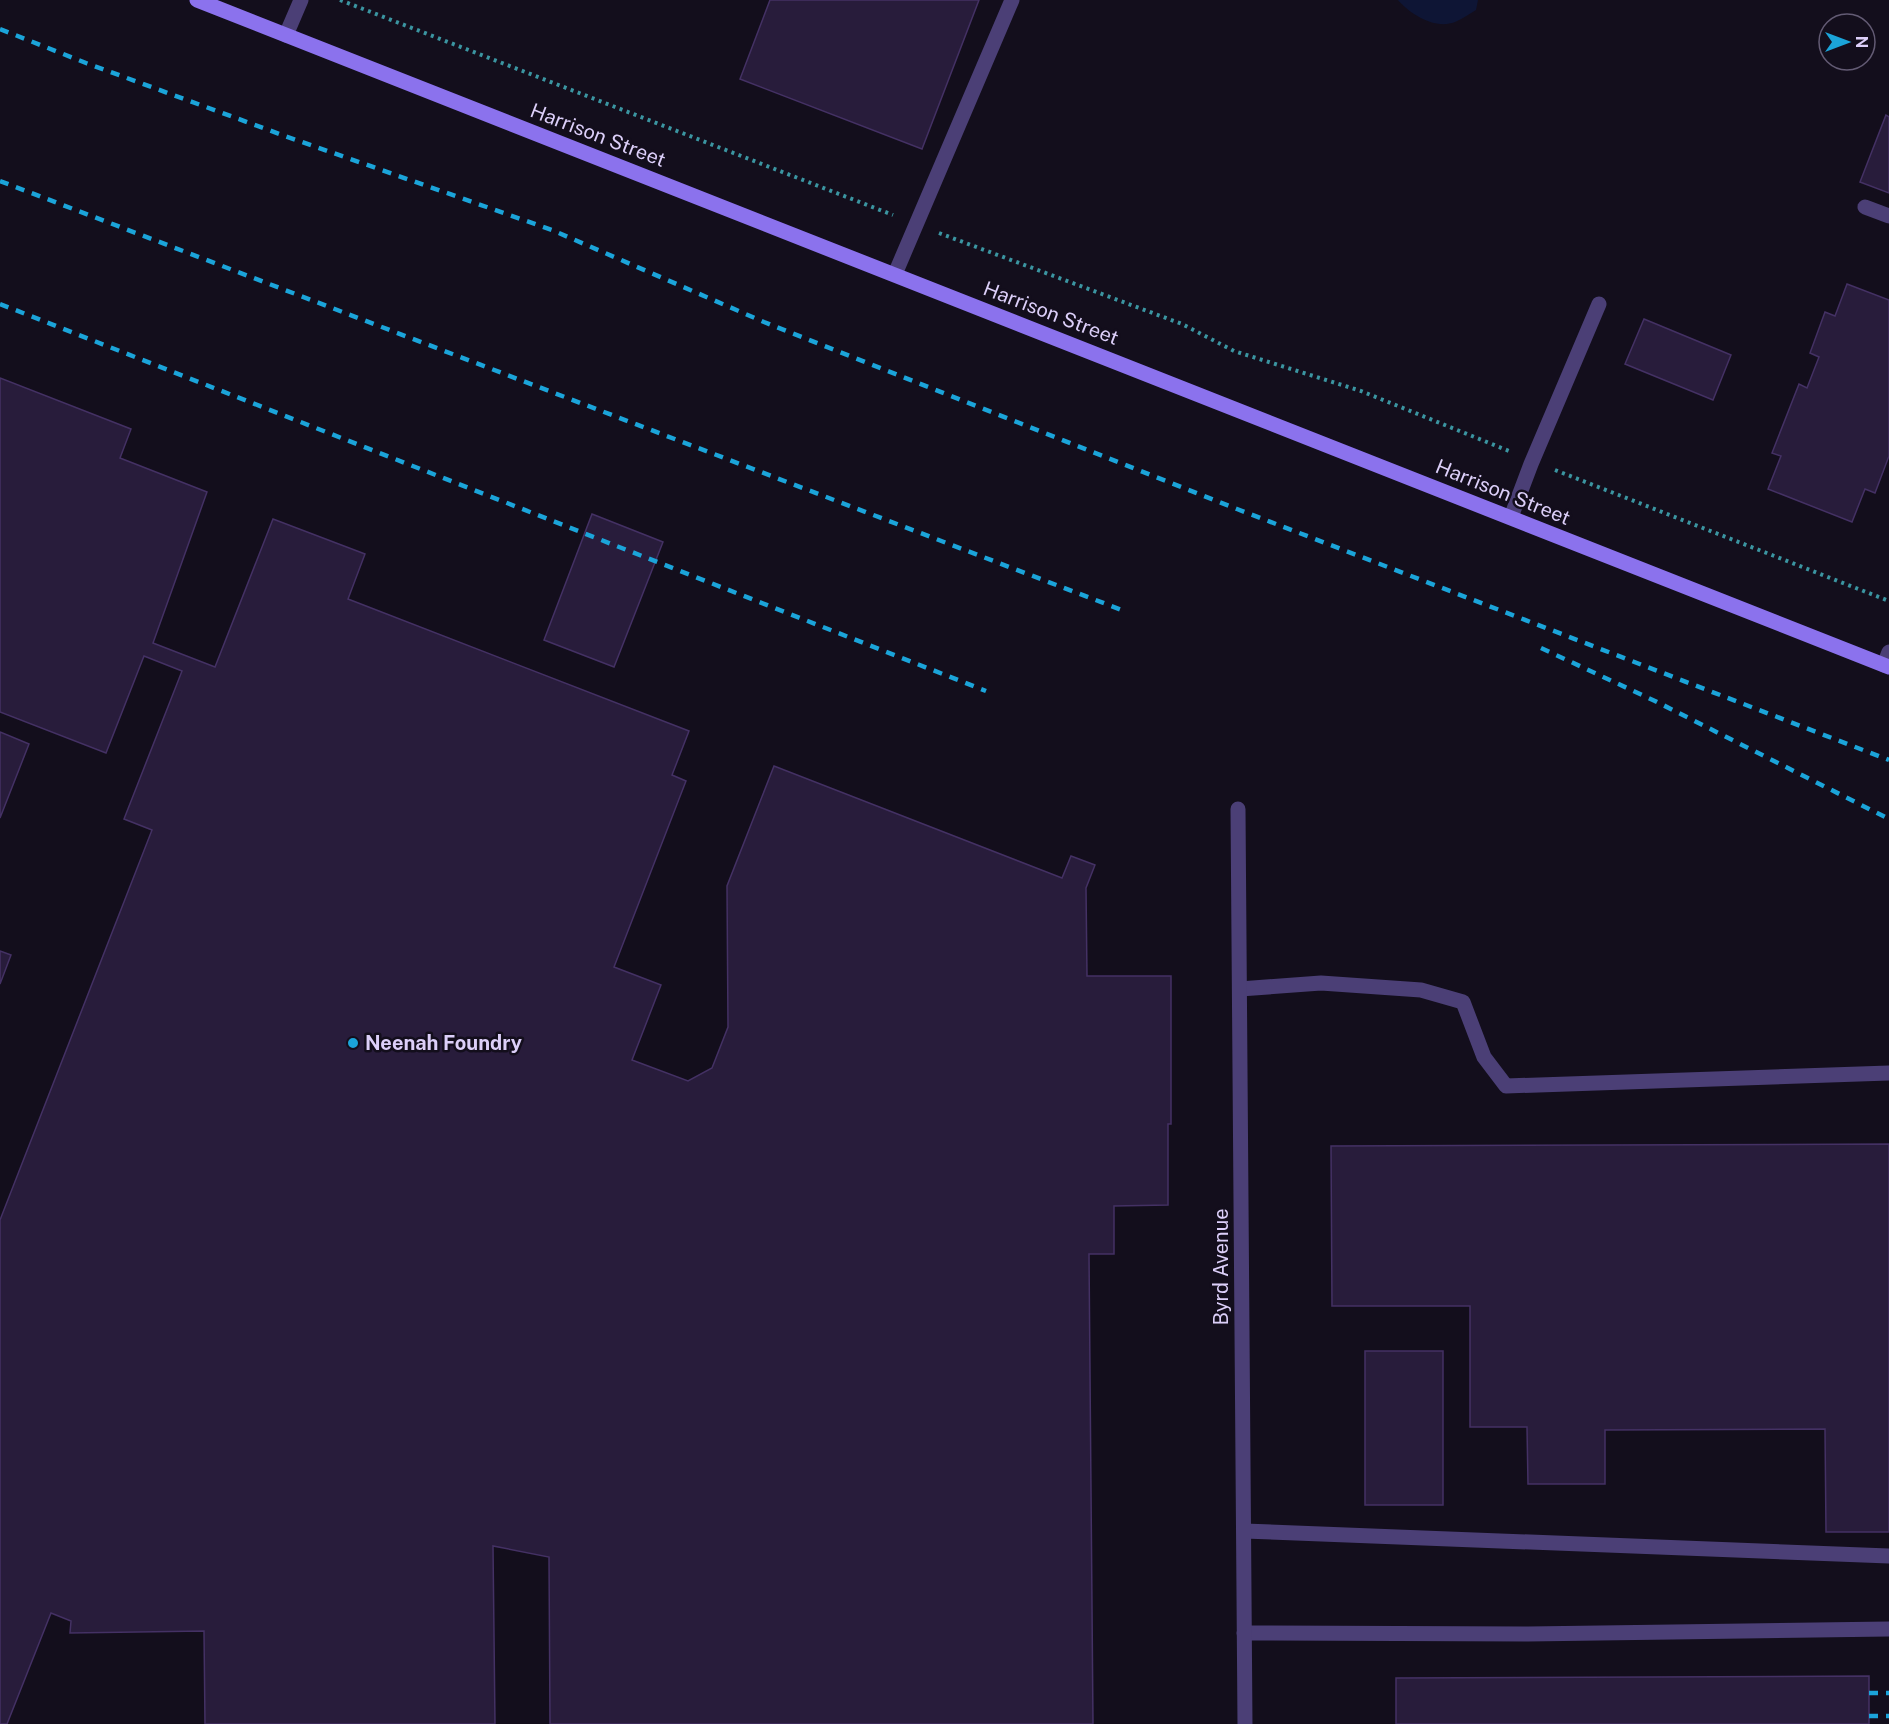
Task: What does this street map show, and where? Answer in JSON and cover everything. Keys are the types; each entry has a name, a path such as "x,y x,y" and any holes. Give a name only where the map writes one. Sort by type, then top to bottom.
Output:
{"main road":[{"name":"Harrison Street","path":"197,0 1511,517 1887,662"}],"street":[{"path":"286,35 302,0"},
{"path":"895,274 1012,0"},
{"path":"1865,207 1889,216"},
{"path":"1511,517 1599,304"},
{"name":"Byrd Avenue","path":"1238,809 1245,1724"},
{"path":"1240,989 1321,983 1421,990 1463,1002 1484,1057 1506,1086 1889,1073"},
{"path":"1244,1531 1889,1556"},
{"path":"1244,1633 1528,1634 1889,1629"}],"path":[{"path":"340,0 837,191 916,224 1182,324 1234,351 1361,391 1889,601"}],"water":[{"path":"1398,0 1478,0 1476,10 1458,21 1439,24 1416,15"}],"building":[{"path":"770,0 979,0 922,149 740,79"},
{"path":"1886,115 1889,117 1889,193 1860,182"},
{"path":"1847,284 1889,300 1889,456 1875,493 1865,489 1852,522 1768,489 1781,456 1772,453 1799,384 1807,388 1819,357 1810,353 1825,312 1835,316"},
{"path":"1644,319 1731,355 1713,400 1625,364"},
{"name":"Neenah Foundry","path":"0,378 131,429 120,458 207,492 153,643 215,667 273,519 365,554 348,599 689,731 672,775 686,781 614,967 661,985 632,1060 688,1081 712,1068 728,1027 727,886 774,766 1062,878 1071,856 1095,865 1086,888 1087,976 1171,976 1171,1124 1168,1124 1168,1205 1114,1206 1114,1254 1089,1254 1093,1724 550,1724 549,1557 493,1546 495,1724 205,1724 204,1631 70,1633 71,1621 51,1613 7,1724 0,1724 0,1220 152,830 124,819 182,671 144,656 106,753 0,712"},
{"path":"592,514 663,542 614,667 544,640"},
{"path":"0,732 29,744 0,818"},
{"path":"0,951 11,955 0,984"},
{"path":"1889,1144 1889,1532 1826,1532 1825,1429 1605,1430 1605,1484 1528,1484 1527,1427 1470,1427 1470,1306 1332,1306 1331,1146"},
{"path":"1365,1351 1443,1351 1443,1505 1365,1505"},
{"path":"1869,1676 1869,1724 1396,1724 1396,1678"}],"railway":[{"path":"0,29 285,136 552,230 764,322 1237,509 1889,760"},
{"path":"0,181 1127,612"},
{"path":"0,304 986,691"},
{"path":"1541,648 1655,701 1889,819"},
{"path":"1869,1693 1889,1693"},
{"path":"1869,1716 1889,1716"}],"place":[{"name":"Neenah Foundry","path":"353,1043"}]}
